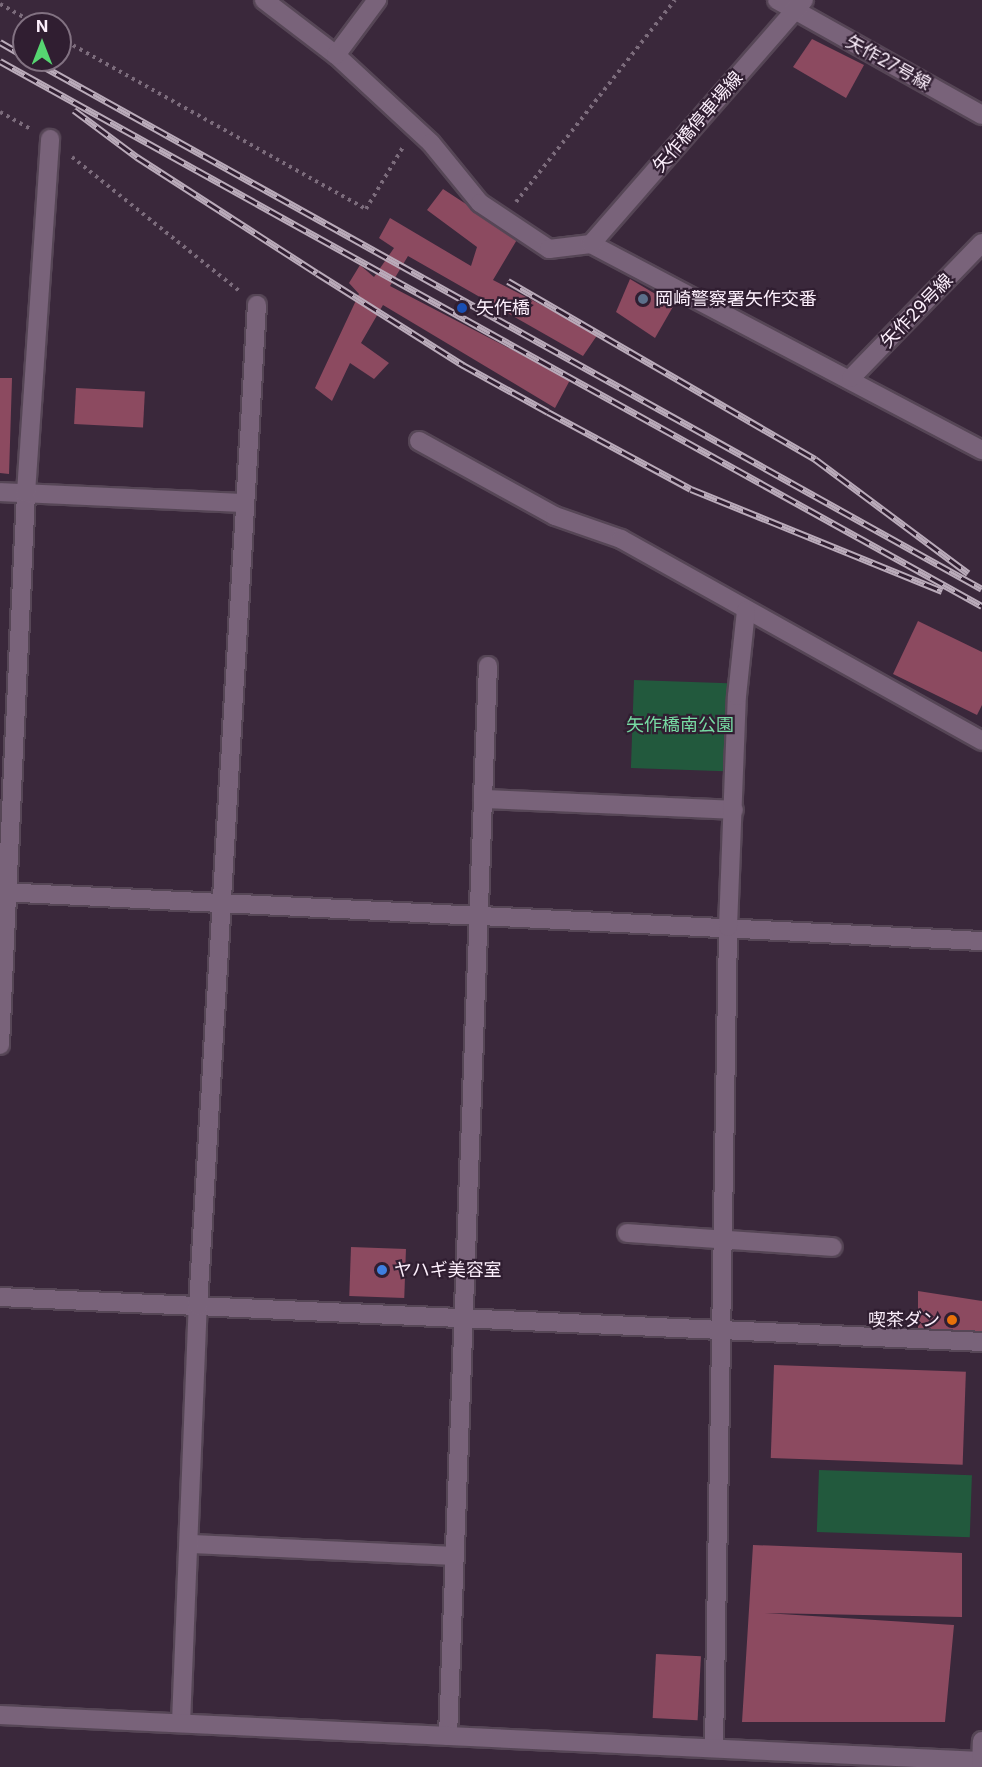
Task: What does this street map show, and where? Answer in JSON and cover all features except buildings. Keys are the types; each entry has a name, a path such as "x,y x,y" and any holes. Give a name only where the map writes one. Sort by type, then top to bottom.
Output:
{"street":[{"path":"264,0 336,55 415,128 480,202 549,249 591,244 851,378 982,450"},
{"path":"336,55 377,0"},
{"name":"矢作27号線","path":"777,0 800,5 982,115"},
{"name":"矢作橋停車場線","path":"591,244 800,5"},
{"path":"0,1045 4,892 26,493 50,139"},
{"name":"矢作29号線","path":"851,378 982,243"},
{"path":"181,1723 198,1306 257,305"},
{"path":"418,441 555,516 621,539 982,741"},
{"path":"0,492 245,503"},
{"path":"714,1749 718,1330 728,927 737,696 746,610"},
{"path":"448,1736 452,1556 488,666"},
{"path":"483,799 734,810"},
{"path":"4,892 982,941"},
{"path":"627,1233 833,1247"},
{"path":"0,1297 982,1342"},
{"path":"190,1544 452,1556"},
{"path":"0,1715 981,1763 982,1741"}],"path":[{"path":"503,218 675,0"},
{"path":"0,4 14,12"},
{"path":"72,45 366,209 415,128"},
{"path":"0,112 50,139 257,305"}],"green space":[{"name":"矢作橋南公園","path":"634,680 728,683 725,771 631,768"},
{"path":"819,1470 972,1475 970,1537 817,1532"}],"railway":[{"path":"0,42 12,49"},
{"path":"0,61 982,606"},
{"path":"54,72 982,589"},
{"path":"74,110 137,157 463,365 691,489 942,591"},
{"path":"508,281 815,459 968,573"}],"place":[{"name":"岡崎警察署矢作交番","path":"643,299"},
{"name":"矢作橋","path":"462,308"},
{"name":"ヤハギ美容室","path":"382,1270"},
{"name":"喫茶ダン","path":"952,1320"}]}
